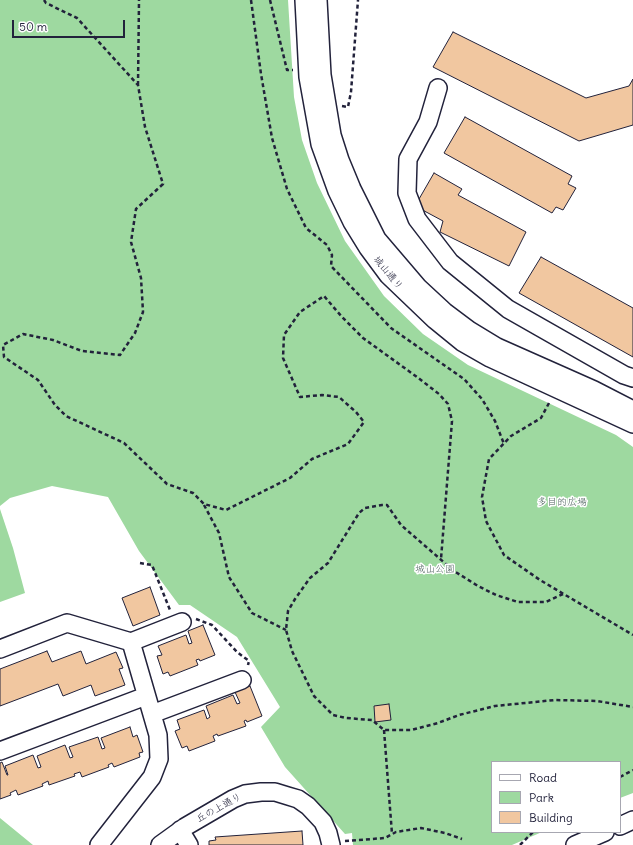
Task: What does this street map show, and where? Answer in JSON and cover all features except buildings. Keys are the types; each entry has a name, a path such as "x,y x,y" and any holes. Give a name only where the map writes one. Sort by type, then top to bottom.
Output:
{"street":[{"name":"城山通り","path":"304,0 308,77 320,144 337,191 352,222 368,248 388,275 435,320 462,342 490,358 633,424"},
{"name":"城山通り","path":"318,0 322,75 332,135 352,189 378,239 418,287 445,312 469,330 497,347 594,390 633,410"},
{"path":"438,88 428,122 408,159 408,193 417,219 450,262 508,309 624,375 633,378"},
{"path":"0,649 66,623 131,642 179,623"},
{"path":"99,845 152,777 159,759 158,735 131,642"},
{"path":"152,714 242,680"},
{"path":"0,750 146,696"},
{"name":"丘の上通り","path":"160,845 180,830 214,810 245,794 261,792 275,792 298,799 324,822 331,844"},
{"path":"621,826 633,820"},
{"path":"180,830 189,845"},
{"path":"575,845 603,833"}],"path":[{"path":"44,0 46,3 77,18 138,85"},
{"path":"139,0 138,85 145,127 163,184 136,209 130,242 141,278 143,312 135,333 120,355 82,352 53,340 23,334 3,345 4,357 38,380 55,405 66,416 124,443 167,484 193,493 204,504 219,532 229,577 252,613 286,630"},
{"path":"270,0 287,70 298,70"},
{"path":"338,106 348,107 351,92 358,0"},
{"path":"204,504 226,510 290,478 312,459 348,444 364,422 356,412 339,397 322,395 300,397 283,358 284,335 300,312 324,296 363,338 439,394 448,404 452,421 441,559"},
{"path":"552,396 541,418 511,436 489,459 482,497 486,522 504,555 563,594 633,635"},
{"path":"563,594 546,602 518,602 496,595 454,571 401,525 387,505 382,505 365,508 359,513 328,563 310,578 295,598 288,611 286,630 292,651 314,696 333,715 346,718 372,720 384,730 411,730 438,723 459,714 495,706 555,700 597,701 633,707"},
{"path":"140,563 152,565 179,623 193,618 212,625 237,652 249,661 242,680"},
{"path":"384,730 392,834"},
{"path":"621,776 633,770"},
{"path":"331,844 385,838 396,832 421,828 445,833 462,839"},
{"path":"520,845 532,833"}],"green space":[{"name":"城山公園","path":"0,0 288,0 294,97 302,140 317,183 345,241 384,296 423,334 468,365 616,435 633,447 633,793 621,798 621,761 491,761 491,833 540,833 512,845 353,845 352,833 345,834 285,767 261,727 280,707 237,637 190,605 179,605 139,551 108,497 52,486 10,498 0,506"},
{"path":"0,509 13,548 25,593 0,602"},
{"path":"0,818 33,845 0,845"}],"park label":[{"name":"多目的広場","path":"562,502"}]}
